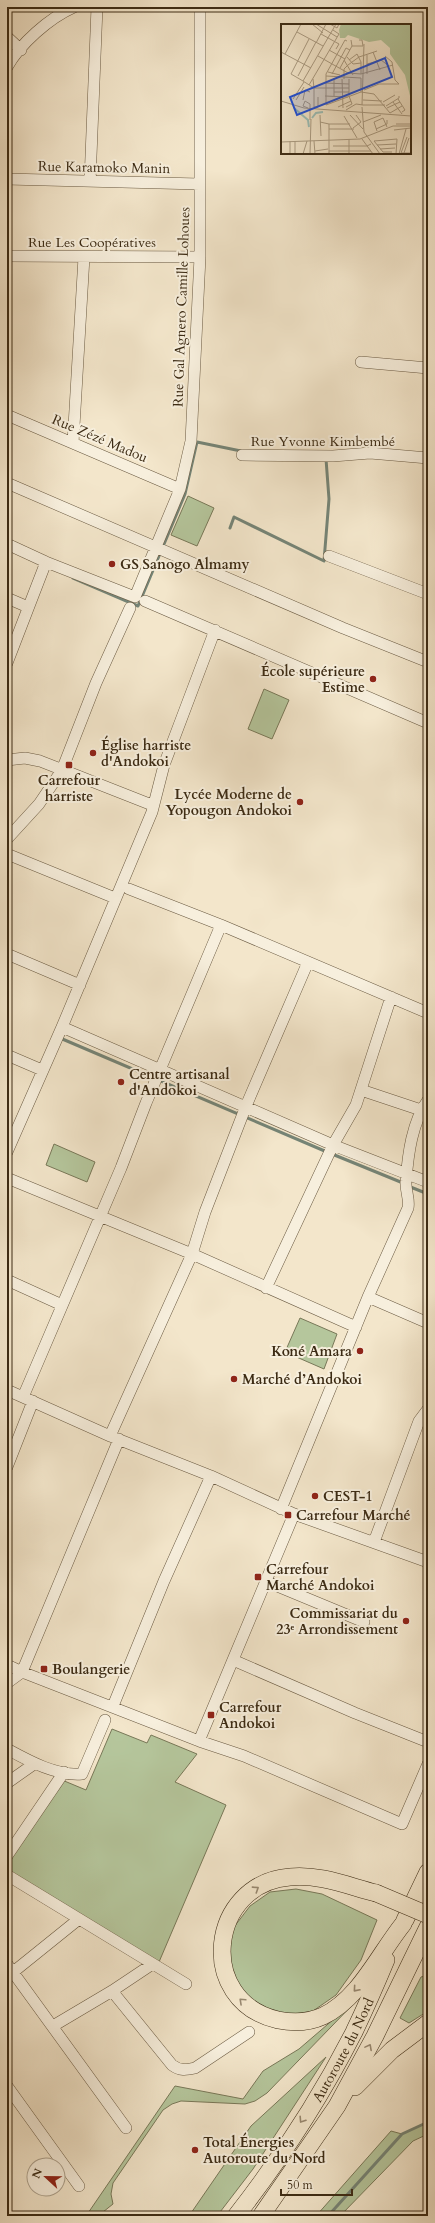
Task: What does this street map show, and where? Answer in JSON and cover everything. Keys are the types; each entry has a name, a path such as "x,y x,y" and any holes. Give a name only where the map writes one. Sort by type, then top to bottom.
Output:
{"highway":[{"name":"Autoroute du Nord","path":"236,2216 256,2190 319,2094 353,2033 428,1872"},
{"path":"403,1924 358,1987 338,2007 323,2016 310,2021 297,2022 270,2018 252,2009 233,1991 223,1966 221,1948 223,1937 232,1914 239,1902 258,1887 273,1880 299,1876 325,1879 376,1893 428,1915"},
{"name":"Autoroute du Nord","path":"261,2216 337,2106 375,2036 428,1927"},
{"path":"337,2106 377,2063 428,2023"}],"street":[{"path":"7,67 20,50 51,21 74,7"},
{"path":"90,181 97,7"},
{"name":"Rue Gal Agnero Camille Lohoues","path":"140,599 161,550 180,489 191,441 200,257 200,7"},
{"path":"7,37 20,50"},
{"name":"Rue Karamoko Manin","path":"7,179 199,184"},
{"name":"Rue Les Coopératives","path":"7,256 200,257"},
{"path":"73,443 84,257"},
{"path":"361,362 428,368"},
{"name":"Rue Zézé Madou","path":"7,415 180,489"},
{"name":"Rue Yvonne Kimbembé","path":"242,455 333,456 370,453 428,458"},
{"path":"7,483 342,628 428,662"},
{"path":"7,544 46,562 215,630 252,649 428,723"},
{"path":"329,556 428,594"},
{"path":"7,663 46,562"},
{"path":"7,598 28,607"},
{"path":"7,839 39,804 62,770 96,683 130,608"},
{"path":"7,1152 80,985 152,812 152,805 177,729 215,630"},
{"path":"7,760 25,758 62,770 152,805"},
{"path":"7,854 115,898"},
{"path":"129,889 308,962 428,1014"},
{"path":"7,1467 28,1399 62,1305 100,1218 160,1070 221,926"},
{"path":"7,954 80,985"},
{"path":"7,1683 22,1672 114,1437 192,1254 205,1212 246,1106 308,962"},
{"path":"266,1288 333,1144 356,1104 391,997"},
{"path":"62,1027 333,1144 428,1182"},
{"path":"7,1055 42,1070"},
{"path":"361,1090 421,1110"},
{"path":"281,1509 368,1297 408,1208 410,1201 406,1181 414,1129 421,1110 428,1100"},
{"path":"7,1178 100,1218 192,1254 356,1327"},
{"path":"7,1280 62,1305"},
{"path":"368,1297 428,1323"},
{"path":"7,1390 114,1437 211,1476 281,1509 428,1562"},
{"path":"374,1542 419,1422 428,1409"},
{"path":"114,1706 164,1581 211,1476"},
{"path":"198,1742 294,1514"},
{"path":"265,1581 364,1622"},
{"path":"233,1660 355,1713 428,1742"},
{"path":"7,1665 114,1706 198,1742 244,1756 402,1824 428,1764"},
{"path":"7,1749 34,1764 64,1772 82,1774 105,1720"},
{"path":"7,1784 34,1764"},
{"path":"7,1856 64,1772"},
{"path":"7,1875 151,1965 186,1984"},
{"path":"79,1919 9,1972 53,2026 126,2128"},
{"path":"53,2026 112,1991 151,1965"},
{"path":"112,1991 172,2065 178,2069 186,2070 195,2068 249,2032"},
{"path":"7,2086 79,2186"}],"green space":[{"path":"188,496 214,508 197,546 171,535"},
{"path":"264,689 289,700 272,739 248,729"},
{"path":"54,1144 95,1162 87,1182 46,1165"},
{"path":"300,1318 337,1334 324,1369 285,1352"},
{"path":"112,1729 147,1743 151,1735 197,1754 175,1782 226,1805 159,1962 7,1872 7,1862 62,1780 86,1790"},
{"path":"296,1889 322,1894 377,1920 361,1960 336,1995 313,2011 288,2015 262,2008 243,1993 231,1969 227,1947 234,1927 250,1906 270,1892"},
{"path":"428,1975 428,2011 409,2023 400,2018 421,1977"},
{"path":"363,1994 267,2093 255,2101 245,2104 181,2101 172,2104 163,2110 113,2183 111,2194 113,2204 98,2216 86,2216 175,2086 243,2099 263,2071 299,2049"},
{"path":"326,2057 253,2169 217,2216 189,2216 251,2126"},
{"path":"428,2122 428,2134 413,2141 340,2216 316,2216 391,2131 402,2134"}],"waterway":[{"path":"73,578 138,606 185,494 197,442 241,451"},
{"path":"230,528 234,517 324,561 329,499 326,459"},
{"path":"60,1038 327,1152"},
{"path":"332,1154 403,1183"},
{"path":"408,1186 428,1194"},
{"path":"328,2216 402,2134 428,2122"}],"place":[{"name":"GS Sanogo Almamy","path":"112,564"},
{"name":"École supérieure Estime","path":"373,679"},
{"name":"Église harriste d'Andokoi","path":"93,753"},
{"name":"Carrefour harriste","path":"69,765"},
{"name":"Lycée Moderne de Yopougon Andokoi","path":"300,802"},
{"name":"Centre artisanal d'Andokoi","path":"121,1082"},
{"name":"Koné Amara","path":"360,1351"},
{"name":"Marché d’Andokoi","path":"234,1379"},
{"name":"CEST-1","path":"315,1496"},
{"name":"Carrefour Marché","path":"288,1515"},
{"name":"Carrefour Marché Andokoi","path":"258,1577"},
{"name":"Commissariat du 23ᵉ Arrondissement","path":"406,1621"},
{"name":"Boulangerie","path":"44,1669"},
{"name":"Carrefour Andokoi","path":"211,1715"},
{"name":"Total Énergies Autoroute du Nord","path":"195,2150"}]}
